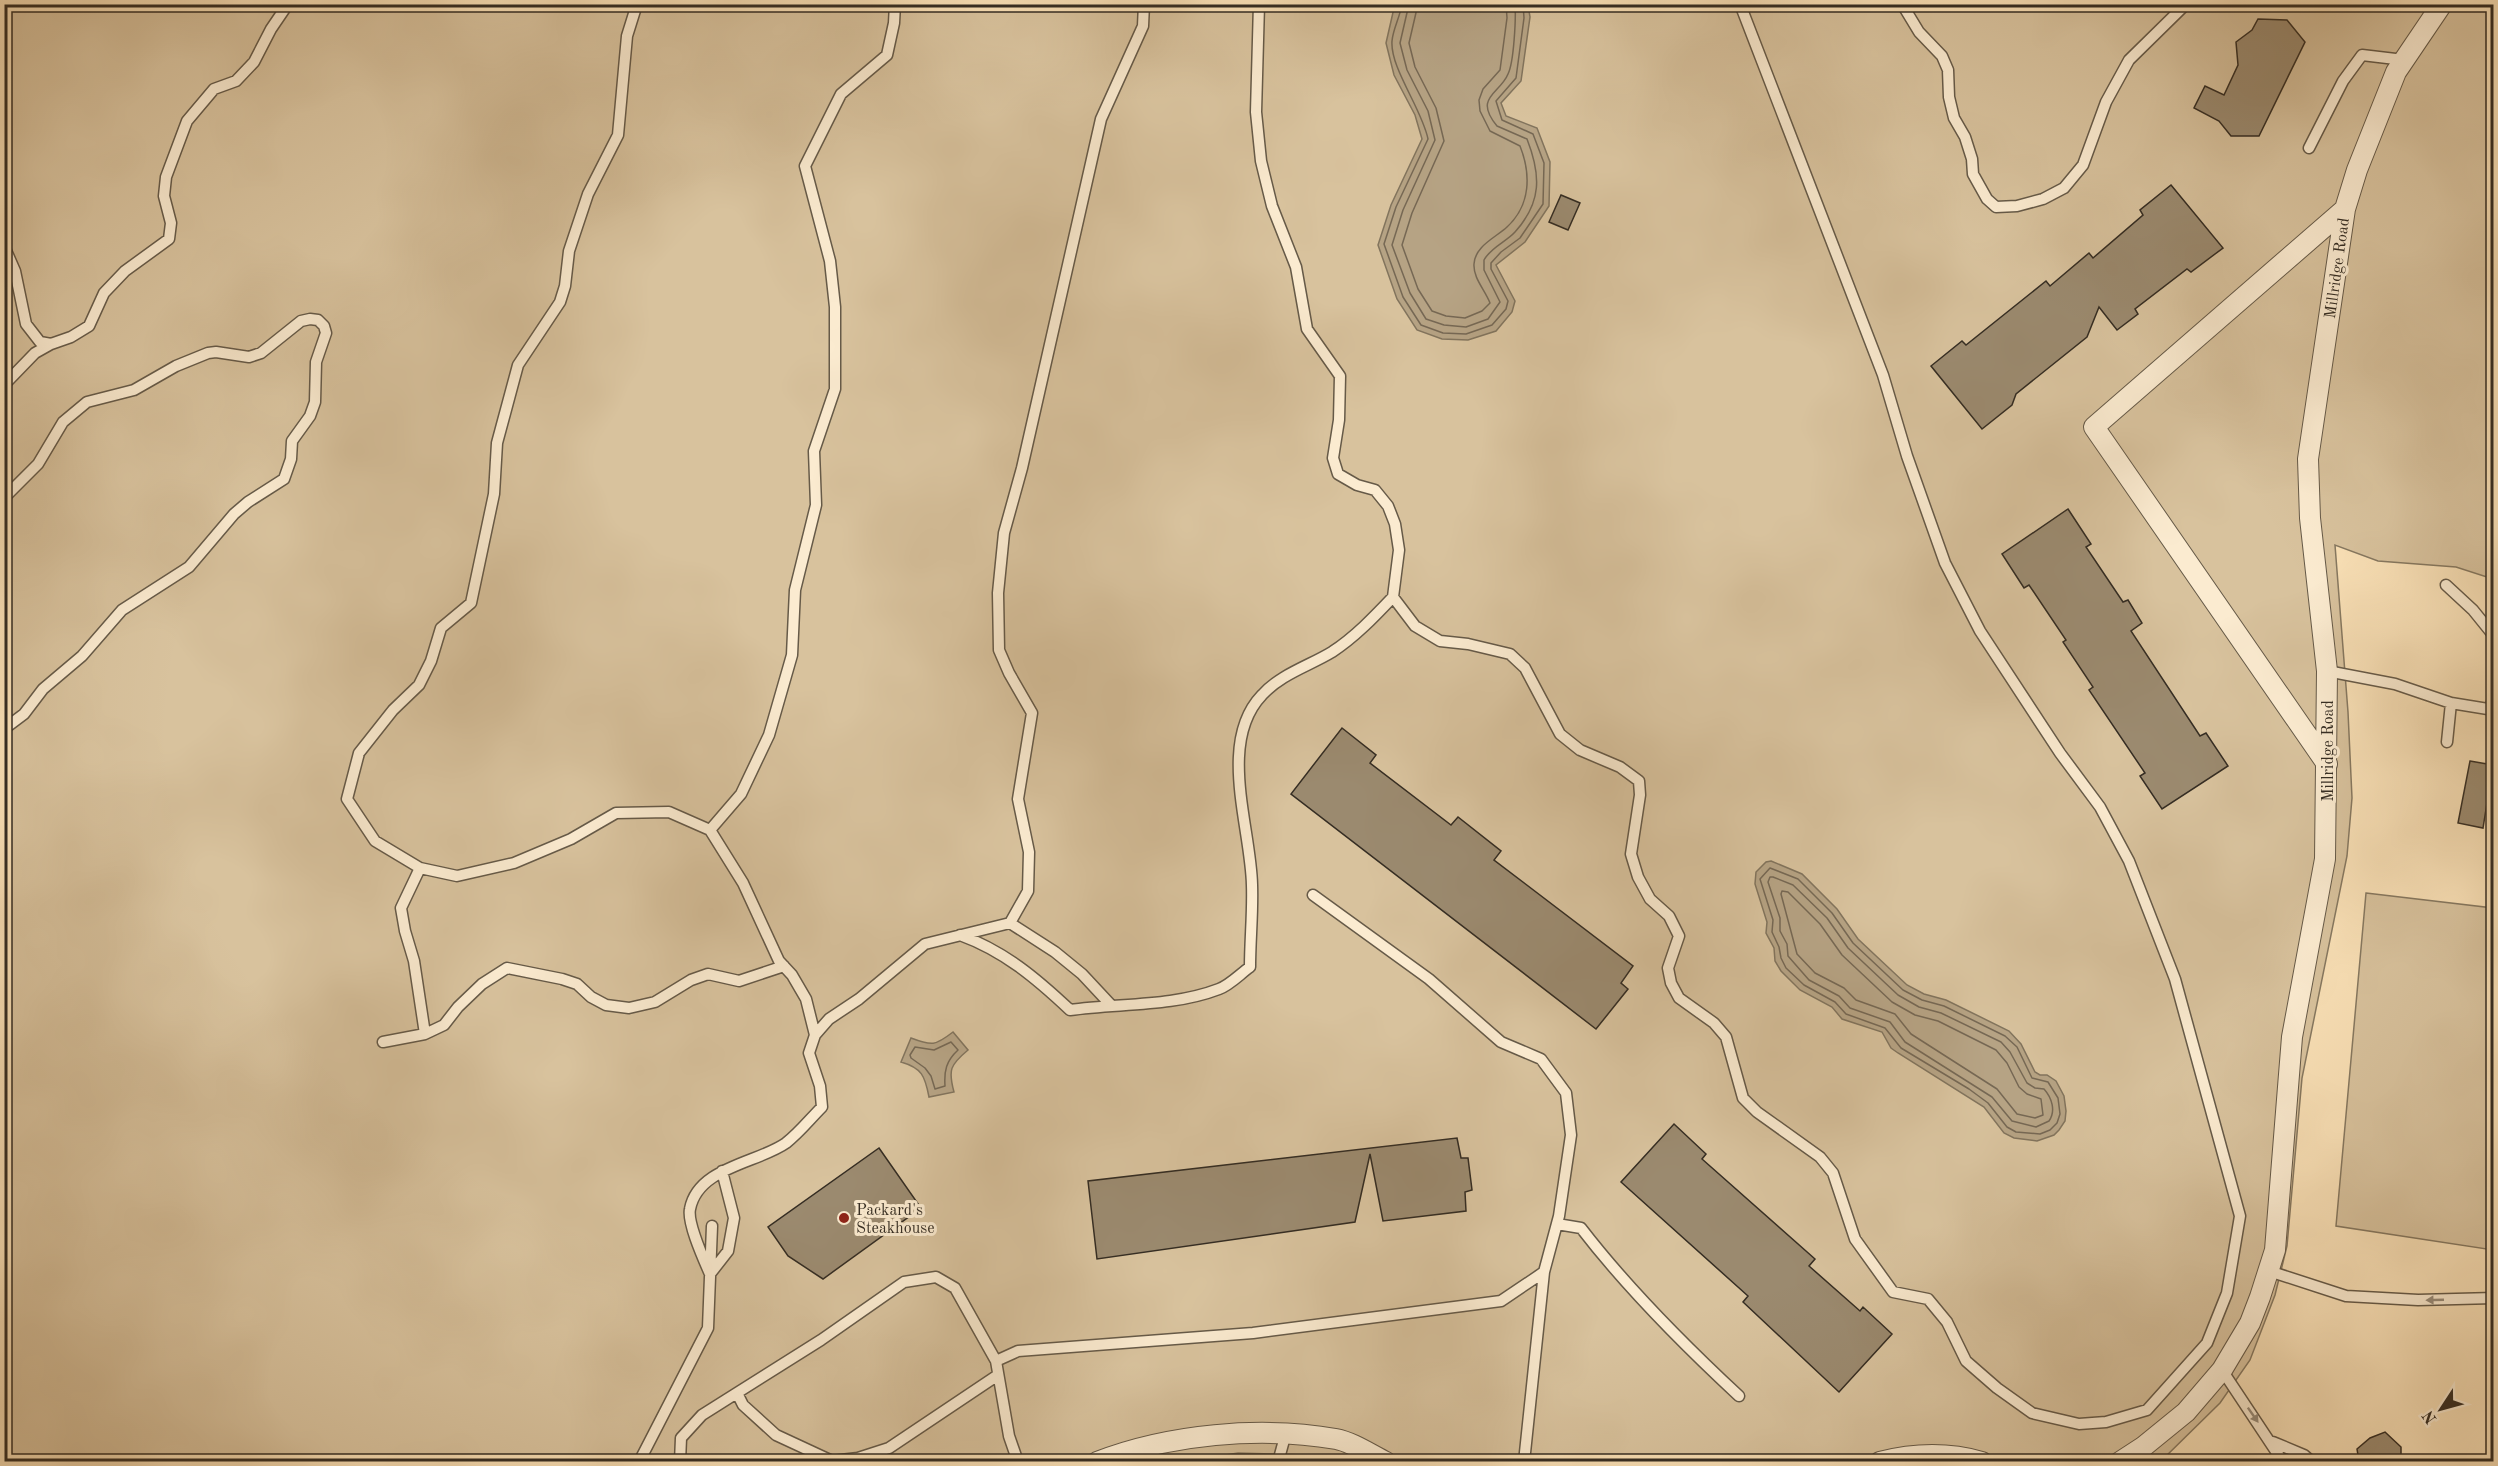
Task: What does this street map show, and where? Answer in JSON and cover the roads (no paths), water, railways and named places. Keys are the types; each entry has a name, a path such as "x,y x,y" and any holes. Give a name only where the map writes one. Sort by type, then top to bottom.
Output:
{"street":[{"name":"Millridge Road","path":"2120,1461 2143,1447 2186,1412 2222,1370 2250,1323 2269,1271 2274,1250 2292,1036 2325,859 2328,764 2327,671 2310,518 2308,459 2345,209 2357,170 2396,72 2442,4"},
{"path":"2328,764 2094,427 2345,209"},
{"path":"1097,1461 1151,1445 1191,1438 1286,1433 1337,1439 1386,1461"},
{"path":"1880,1461 1904,1456 1934,1454 1982,1461"}],"lane":[{"path":"4,7 8,4"},
{"path":"4,385 25,362 51,344 71,337 90,326 104,293 125,271 169,239 171,223 164,196 166,177 187,121 214,89 236,81 254,62 271,29 288,4"},
{"path":"637,4 627,36 618,135 588,194 569,251 565,286 560,303 518,365 497,443 494,494 471,603 441,628 431,661 419,685 393,710 359,753 347,799 375,842 420,868 457,876 514,863 571,839 616,813 669,812 710,830 743,883 779,961 806,999 815,1035"},
{"path":"710,830 741,794 755,766 769,735 792,655 795,590 816,505 814,452 835,389 835,307 830,261 805,166 841,93 887,55 894,23 895,4"},
{"path":"1010,923 1028,891 1029,852 1018,799 1032,712 1009,673 999,650 998,593 1004,533 1022,468 1101,119 1143,26 1144,4"},
{"path":"960,935 988,945 1018,965 1070,1010 1110,1004 1170,1002 1221,988 1250,968 1252,884 1238,751 1244,725 1261,695 1293,671 1330,653 1351,638 1393,597 1399,550 1395,524 1388,506 1375,490 1356,485 1338,474 1335,466 1333,458 1339,420 1340,376 1307,328 1296,267 1272,206 1261,161 1256,112 1259,4"},
{"path":"1393,597 1415,626 1440,641 1468,644 1510,654 1525,668 1560,734 1580,750 1620,767 1639,781 1640,795 1631,854 1638,877 1650,899 1669,916 1679,936 1668,968 1671,983 1679,998 1714,1023 1726,1037 1743,1098 1757,1112 1820,1157 1833,1173 1855,1239 1893,1292 1928,1299 1947,1322 1966,1361 1996,1388 2032,1413 2079,1424 2106,1422 2147,1410 2207,1343 2227,1293 2240,1216 2175,979 2129,861 2100,807 2060,753 1980,631 1945,564 1907,456 1883,375 1740,4"},
{"path":"1902,4 1919,32 1942,56 1948,70 1948,98 1954,118 1965,137 1972,159 1973,174 1987,199 1996,207 2017,206 2064,188 2083,165 2106,102 2129,60 2186,4"},
{"path":"2309,147 2343,81 2362,55 2404,60"},
{"path":"4,246 15,271 26,324 40,342 51,344"},
{"path":"4,498 33,469 63,422 87,402 134,390 176,366 208,353 249,357 261,353 301,321 318,320 324,326 326,333 316,362 315,402 310,416 291,441 290,466 284,479 234,514 189,567 122,610 82,656 43,689 24,714 4,729"},
{"path":"2446,585 2473,610 2493,636"},
{"path":"2327,671 2395,684 2451,703 2492,709 2493,695"},
{"path":"2447,742 2451,703"},
{"path":"420,868 401,908 414,962 425,1034"},
{"path":"1313,895 1429,980 1501,1042 1541,1059 1566,1093 1572,1135 1557,1224 1544,1272 1524,1461"},
{"path":"710,1274 695,1237 690,1209 699,1191 722,1171 785,1143 822,1107 820,1086 809,1053 815,1035 828,1019 860,999 925,944 1010,923 1055,952 1082,974 1110,1004"},
{"path":"383,1042 425,1034 444,1025 458,1006 482,984 507,968 562,979 577,984 591,997 606,1005 629,1008 655,1002 691,980 708,974 739,981 784,966"},
{"path":"710,1274 728,1251 734,1218 722,1171"},
{"path":"1557,1224 1581,1228 1610,1265 1704,1364 1739,1396"},
{"path":"639,1461 708,1328 712,1226"},
{"path":"2269,1271 2346,1296 2418,1300 2493,1298"},
{"path":"996,1361 1018,1351 1253,1333 1501,1302 1544,1272"},
{"path":"680,1461 681,1438 702,1415 821,1340 904,1282 936,1277 955,1288 996,1361 1009,1436 1018,1461"},
{"path":"2222,1370 2283,1461"},
{"path":"737,1393 743,1405 776,1435 832,1461 858,1458 890,1448 998,1375"},
{"path":"1278,1461 1286,1433"},
{"path":"2272,1442 2304,1455 2312,1461"}],"water":[{"path":"1398,4 1528,5 1530,17 1521,81 1501,103 1506,116 1537,128 1550,162 1549,206 1525,242 1496,265 1515,301 1512,312 1496,331 1468,340 1442,339 1417,330 1397,299 1378,245 1391,205 1422,139 1415,115 1394,75 1386,43 1394,8"},
{"path":"1771,861 1802,874 1837,909 1858,939 1907,985 1924,994 1946,1000 2009,1031 2021,1044 2035,1072 2047,1075 2056,1081 2064,1096 2065,1121 2059,1130 2054,1135 2037,1141 2014,1138 2004,1133 1984,1107 1891,1048 1882,1032 1842,1019 1832,1007 1800,990 1781,971 1775,961 1774,948 1766,933 1767,922 1755,884 1756,872 1766,862"},
{"path":"953,1032 968,1050 952,1068 951,1078 954,1092 929,1097 926,1084 918,1070 901,1062 911,1038 933,1043"}],"place":[{"name":"Packard's Steakhouse","path":"844,1218"}]}
